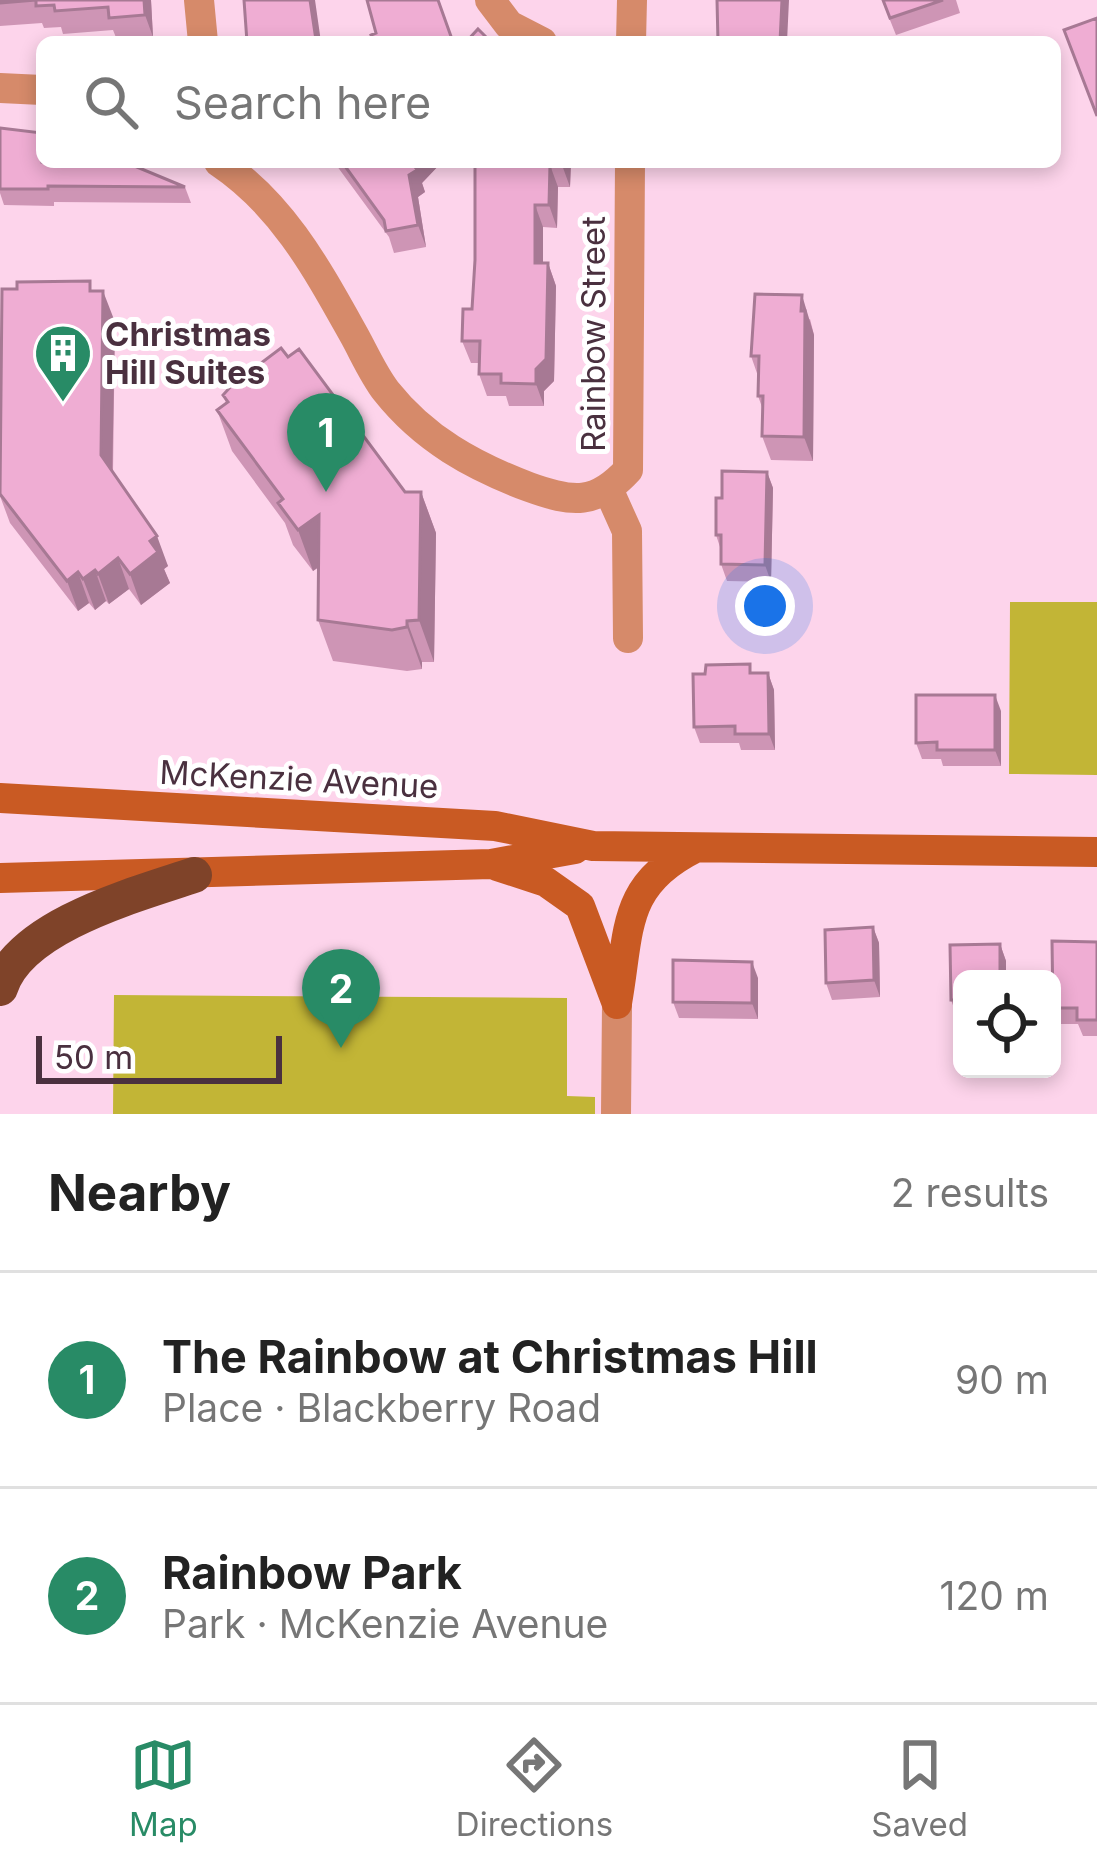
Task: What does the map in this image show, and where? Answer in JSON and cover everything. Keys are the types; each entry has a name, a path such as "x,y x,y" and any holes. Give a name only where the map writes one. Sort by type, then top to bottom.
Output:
{"highway":[{"path":"0,988 4,977 48,932 93,910 194,875"}],"main road":[{"name":"McKenzie Avenue","path":"0,798 495,826 593,846 1097,852"},
{"name":"McKenzie Avenue","path":"0,878 491,864 593,846"},
{"path":"617,1004 636,897 663,864 695,848"},
{"path":"491,864 546,882 580,907 617,1004"}],"street":[{"path":"199,0 202,36"},
{"path":"490,0 509,25 530,36"},
{"path":"631,36 632,0"},
{"path":"0,88 36,90"},
{"path":"226,168 272,206 305,248 385,390 426,431 477,468 553,496 593,497 609,491"},
{"name":"Rainbow Street","path":"628,638 627,530 609,491 628,470 630,168"},
{"path":"616,1114 617,1004"}],"shaded area":[{"path":"1010,602 1097,602 1097,775 1009,774"},
{"path":"114,995 567,998 567,1096 595,1097 595,1114 113,1114"}],"building":[{"path":"36,0 144,0 145,15 109,18 108,7 55,11 54,5 36,6"},
{"path":"244,0 310,0 315,36 247,36"},
{"path":"367,0 438,0 451,36 371,36 376,33"},
{"path":"717,0 782,0 780,36 718,36"},
{"path":"883,0 943,0 890,18"},
{"path":"1097,18 1097,116 1064,30"},
{"path":"0,128 36,132 36,168 139,168 185,187 48,186 0,189"},
{"path":"346,168 416,168 409,175 418,225 386,231 384,220"},
{"path":"475,168 550,168 549,205 535,205 535,263 548,263 546,359 536,369 536,384 501,383 501,374 479,374 480,341 462,341 463,309 472,309"},
{"name":"Christmas Hill Suites","path":"90,281 90,291 103,291 101,455 157,536 150,541 158,552 130,574 118,558 98,574 95,570 83,579 78,572 67,581 0,494 2,289 17,289 17,282"},
{"path":"755,294 802,295 804,437 762,436 759,356 751,356"},
{"path":"281,348 288,357 299,349 405,492 421,492 419,620 407,621 407,627 392,630 318,620 319,515 298,530 278,503 283,499 217,410 228,402 223,395 233,384"},
{"path":"722,471 767,472 765,565 721,564 716,498 722,498"},
{"path":"750,664 750,673 768,673 769,734 735,734 735,726 694,727 693,674 705,674 706,665"},
{"path":"916,695 995,695 995,750 937,750 937,742 916,743"},
{"path":"873,927 874,980 826,983 825,930"},
{"path":"1052,941 1097,942 1097,1020 1077,1020 1077,1008 1061,1008 1061,970 1052,970"},
{"path":"1000,944 1000,970 953,970 951,1000 950,945"},
{"path":"673,960 752,962 752,1003 673,1002"}],"place":[{"name":"Christmas Hill Suites","path":"63,404"},
{"name":"The Rainbow at Christmas Hill","path":"326,492"},
{"name":"Rainbow Park","path":"341,1048"}]}
